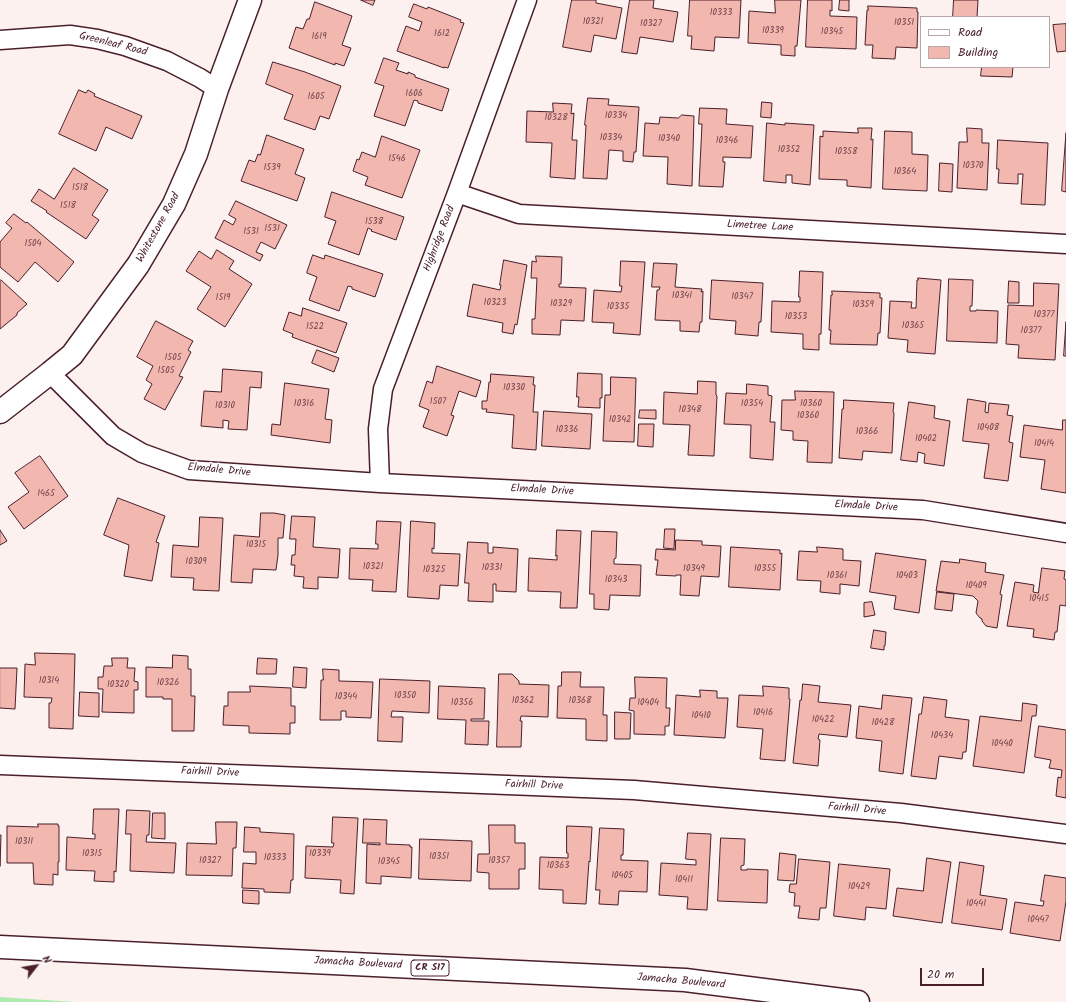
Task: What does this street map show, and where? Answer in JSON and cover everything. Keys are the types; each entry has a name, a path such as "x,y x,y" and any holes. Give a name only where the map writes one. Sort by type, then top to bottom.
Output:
{"main road":[{"name":"Whitestone Road","path":"0,412 72,355 138,265 174,204 196,154 217,89 250,0"},
{"name":"Jamacha Boulevard","path":"0,947 685,980 858,1002"}],"street":[{"name":"Highridge Road","path":"380,483 378,429 383,389 457,193 527,0"},
{"name":"Greenleaf Road","path":"0,40 70,35 98,39 125,46 182,68 217,89"},
{"name":"Limetree Lane","path":"457,193 519,214 1066,244"},
{"name":"Elmdale Drive","path":"50,373 113,436 142,453 189,470 380,483 923,510 1066,533"},
{"name":"Fairhill Drive","path":"0,765 634,790 901,813 1066,834"}],"green space":[{"path":"0,997 75,1002 0,1002"}],"building":[{"path":"361,0 375,0 373,5"},
{"path":"572,0 596,0 596,3 622,8 616,39 594,35 591,52 563,47"},
{"path":"630,0 654,0 653,8 678,12 673,42 640,37 637,54 622,52"},
{"path":"690,0 741,0 739,38 715,37 714,51 691,49 692,36 688,36"},
{"path":"775,0 801,0 795,56 781,55 781,45 748,43 749,11 775,13"},
{"path":"808,0 832,0 832,11 830,10 830,16 857,17 856,49 806,47"},
{"path":"840,0 849,0 849,11 839,10"},
{"path":"954,0 978,0 977,16 953,16"},
{"path":"315,2 352,16 342,45 351,48 344,66 335,63 335,65 289,48 296,27 303,29 307,19 309,19"},
{"path":"414,4 427,9 428,7 461,20 460,22 464,23 448,68 444,68 397,51 406,26 419,31 422,22 409,17"},
{"path":"868,6 917,8 917,48 896,47 895,59 872,58 873,45 865,45"},
{"path":"1066,24 1066,51 1057,52 1053,25"},
{"path":"384,58 399,63 396,70 408,74 408,72 415,75 415,77 449,89 442,111 418,103 418,101 414,100 405,126 374,116 384,86 375,83"},
{"path":"273,62 305,72 341,86 329,119 320,116 315,130 284,119 293,95 266,84"},
{"path":"982,68 1013,68 1012,77 981,76"},
{"path":"79,90 86,93 88,90 95,94 94,96 142,116 132,139 106,127 96,151 59,134"},
{"path":"588,98 609,99 608,105 639,107 636,152 634,152 633,162 623,161 623,151 609,150 607,179 583,178 585,125"},
{"path":"762,102 772,103 771,118 761,117"},
{"path":"553,103 572,104 571,114 574,113 572,140 577,140 575,179 550,177 552,143 526,142 527,111 553,112"},
{"path":"700,108 727,109 726,124 753,126 751,158 723,157 723,162 725,162 723,187 699,186 702,124 699,124"},
{"path":"682,115 694,116 692,186 667,184 668,157 643,156 645,123 659,124 660,117 678,118"},
{"path":"767,123 785,125 785,123 814,125 810,185 792,183 792,175 786,175 786,183 764,181"},
{"path":"858,128 872,128 871,188 847,186 847,180 819,179 820,136 823,137 823,131 858,133"},
{"path":"967,128 982,129 982,143 989,143 987,190 957,188 959,142 967,142"},
{"path":"885,131 912,132 912,154 928,155 927,191 883,189"},
{"path":"1066,133 1066,192 1062,191"},
{"path":"267,135 304,149 295,174 305,178 297,201 241,181 249,160 255,162 258,154 260,155"},
{"path":"382,136 420,150 402,198 365,185 368,177 353,171 357,159 359,160 362,152 375,157"},
{"path":"998,140 1048,143 1045,205 1021,204 1023,174 1018,174 1018,184 998,183"},
{"path":"940,163 953,164 952,192 939,191"},
{"path":"74,168 108,190 92,215 99,220 86,239 31,201 39,189 54,199"},
{"path":"332,192 404,217 396,240 371,231 372,230 368,228 359,255 328,244 336,221 325,217"},
{"path":"236,201 287,225 275,249 261,242 256,252 263,255 260,261 215,238 224,220 233,225 236,219 229,215"},
{"path":"14,214 26,223 27,222 74,262 58,282 35,262 18,282 0,267 0,242 12,228 6,223"},
{"path":"217,250 234,261 229,269 252,284 225,327 197,309 211,287 186,271 199,251 211,259"},
{"path":"313,255 324,259 325,255 383,274 375,297 352,289 352,287 348,286 339,311 309,300 317,277 307,273"},
{"path":"536,256 562,257 561,284 559,284 559,287 586,288 584,321 561,320 560,335 532,334 532,319 535,319 537,278 531,278 532,261 536,262"},
{"path":"504,260 527,265 517,325 515,324 513,334 502,332 503,323 467,316 473,284 500,290"},
{"path":"621,261 645,262 640,335 613,333 614,323 592,322 594,290 621,292"},
{"path":"654,263 677,264 675,287 702,289 702,322 700,322 699,332 680,331 680,321 655,320 657,290 659,290 660,287 652,287"},
{"path":"800,271 823,272 819,350 803,349 803,334 771,332 772,301 800,302"},
{"path":"918,278 941,280 935,354 907,352 908,340 888,338 890,301 912,302 911,308 916,308"},
{"path":"949,279 973,280 972,306 970,306 970,311 998,311 997,343 947,341"},
{"path":"1,280 27,304 17,313 17,315 0,329 0,281"},
{"path":"712,280 763,283 761,322 759,322 758,336 735,334 736,321 710,319"},
{"path":"1009,281 1019,282 1019,303 1008,303"},
{"path":"1034,283 1059,284 1055,360 1018,358 1019,345 1006,344 1008,305 1033,306"},
{"path":"832,291 880,293 880,298 882,298 880,333 878,333 877,345 830,344 831,330 829,330"},
{"path":"303,308 347,323 336,353 292,337 293,334 283,330 289,312 301,316"},
{"path":"156,321 193,341 188,350 191,352 179,376 183,377 165,410 144,399 152,384 146,380 153,366 137,357"},
{"path":"1066,322 1066,356 1064,356"},
{"path":"317,350 339,358 334,372 312,363"},
{"path":"437,366 481,381 476,397 459,391 451,415 454,416 447,436 423,427 429,410 419,406 427,381 432,383"},
{"path":"223,369 262,372 261,388 250,387 247,430 228,429 229,421 223,420 223,428 201,426 204,391 221,392"},
{"path":"578,373 602,374 602,398 600,398 600,408 578,407"},
{"path":"491,374 534,377 533,385 535,385 533,412 538,412 536,450 512,448 514,415 486,412 487,409 482,409 482,401 487,401"},
{"path":"611,377 636,378 634,442 603,441 605,395 610,395"},
{"path":"698,381 716,382 717,396 714,456 688,455 690,425 663,424 664,392 697,394"},
{"path":"285,383 329,389 325,419 332,420 330,443 271,435 272,424 280,425"},
{"path":"747,384 768,386 768,395 772,396 770,422 775,422 773,460 750,458 751,425 724,424 726,393 746,394"},
{"path":"795,391 834,392 832,463 807,462 808,441 793,440 793,431 781,430 782,400 795,400"},
{"path":"968,399 986,402 985,412 988,413 989,403 1009,405 1007,415 1013,416 1009,442 1013,443 1008,481 984,478 989,444 963,441"},
{"path":"844,400 894,403 892,453 863,451 862,460 839,458 842,409"},
{"path":"909,402 935,406 934,418 950,421 944,466 924,463 925,454 918,452 917,462 901,460"},
{"path":"640,410 656,410 656,419 639,418"},
{"path":"544,411 592,414 590,449 542,446"},
{"path":"1063,420 1066,420 1066,493 1041,489 1045,460 1020,457 1024,425 1062,430"},
{"path":"639,424 654,424 653,447 638,446"},
{"path":"40,456 68,496 24,529 8,507 29,492 15,473"},
{"path":"118,498 165,516 156,542 159,543 152,581 124,576 129,545 104,535"},
{"path":"261,513 285,515 283,538 278,538 276,570 253,569 252,583 231,582 234,535 259,537"},
{"path":"292,516 315,517 313,547 340,549 338,578 318,577 318,589 303,588 304,577 294,576 295,565 291,565 292,555 295,555 296,539 290,539"},
{"path":"200,517 223,518 219,591 193,590 194,578 171,577 173,545 198,547"},
{"path":"377,521 401,522 396,592 372,591 373,580 349,579 350,548 378,549 378,544 376,544"},
{"path":"411,521 435,523 434,549 432,548 432,553 460,554 458,586 440,585 439,599 408,597"},
{"path":"665,529 675,529 674,549 664,548"},
{"path":"0,530 7,541 0,545"},
{"path":"557,530 581,531 577,608 560,608 561,592 528,591 529,558 557,560"},
{"path":"592,531 617,532 616,558 614,559 614,564 641,565 640,596 610,595 609,610 594,609 594,594 590,594"},
{"path":"676,540 702,541 702,545 721,546 719,577 701,576 699,596 680,595 681,575 656,575 658,560 655,560 656,549 675,550"},
{"path":"468,542 488,543 488,553 493,553 493,547 518,549 516,592 496,591 496,584 493,584 493,602 468,601 469,583 465,583"},
{"path":"731,547 780,550 780,554 782,553 780,590 729,587"},
{"path":"817,547 843,549 843,560 861,561 859,586 840,584 840,594 820,592 821,581 797,580 799,551 817,552"},
{"path":"876,553 926,560 919,613 894,609 896,596 870,592"},
{"path":"960,559 986,563 985,572 1004,575 1000,594 1002,595 997,628 986,626 976,613 978,601 973,596 936,591 941,561 959,563"},
{"path":"1042,568 1065,571 1064,579 1066,580 1066,606 1060,605 1057,632 1055,632 1054,640 1033,637 1034,629 1007,626 1015,582 1034,585 1033,592 1038,593"},
{"path":"937,592 954,594 952,611 935,609"},
{"path":"872,602 875,615 864,617 864,603"},
{"path":"874,630 886,632 884,650 871,648"},
{"path":"35,653 75,654 73,729 49,728 49,703 51,703 52,698 24,697 25,664 35,665"},
{"path":"173,655 188,656 188,669 191,669 191,696 195,696 194,731 172,731 172,699 163,699 163,697 146,697 146,667 172,668"},
{"path":"112,658 128,658 127,668 135,668 134,681 138,682 138,690 134,690 134,713 102,712 103,689 98,689 98,677 103,677 104,666 112,666"},
{"path":"258,658 277,659 276,674 257,674"},
{"path":"294,667 307,668 306,688 293,687"},
{"path":"0,668 17,668 15,709 0,708"},
{"path":"323,669 339,670 339,681 373,682 371,718 346,717 346,711 341,711 341,720 320,720 321,680 323,680"},
{"path":"562,672 581,672 580,687 604,687 603,715 607,715 607,741 586,740 586,719 557,718 558,686 561,686"},
{"path":"499,674 512,674 519,681 519,684 549,685 548,717 521,716 521,747 497,747"},
{"path":"635,677 667,678 666,708 670,708 669,726 665,726 665,735 634,734 634,711 629,710 630,698 635,698"},
{"path":"380,679 430,681 429,713 392,711 391,717 403,717 402,742 378,741"},
{"path":"803,684 820,686 818,702 851,705 847,737 819,734 818,766 793,763"},
{"path":"250,686 291,688 291,706 295,706 295,723 290,723 290,734 249,733 249,726 223,725 224,706 228,706 228,692 250,692"},
{"path":"439,686 485,688 484,719 471,719 471,721 489,721 488,745 465,744 466,720 438,719"},
{"path":"763,686 789,688 790,699 785,761 760,759 763,729 737,727 739,695 763,696"},
{"path":"700,690 717,691 717,698 728,698 725,738 674,735 676,695 700,697"},
{"path":"80,692 99,693 99,717 79,716"},
{"path":"883,695 912,698 903,774 879,771 882,741 856,738 859,706 881,709"},
{"path":"924,697 947,700 945,717 969,720 966,752 963,752 962,759 939,756 936,779 911,776 919,714 921,714"},
{"path":"1023,703 1037,705 1036,716 1032,716 1024,773 973,766 980,716 1021,721"},
{"path":"615,712 631,713 630,739 615,739"},
{"path":"1039,726 1066,730 1066,798 1056,796 1058,777 1061,778 1062,770 1049,768 1051,760 1035,757"},
{"path":"94,809 119,809 116,872 114,871 114,882 94,881 95,871 66,870 67,837 95,839 95,834 93,834"},
{"path":"127,810 150,811 149,835 147,835 146,842 176,843 174,873 130,871 131,834 126,834"},
{"path":"153,813 165,813 165,839 152,838"},
{"path":"333,817 358,818 354,894 340,893 341,880 305,878 306,846 333,847"},
{"path":"364,819 387,820 386,844 410,845 410,847 412,847 411,878 381,876 381,884 366,883 367,844 380,845 380,843 363,843"},
{"path":"216,822 237,822 236,848 233,848 232,876 186,875 187,843 216,844"},
{"path":"38,824 58,824 59,826 58,875 53,874 53,885 34,884 33,863 7,863 7,826 38,827"},
{"path":"489,825 515,825 515,843 525,843 525,869 519,869 519,889 489,889 489,873 477,872 478,854 489,854"},
{"path":"567,826 592,827 586,904 563,903 563,890 539,889 540,857 568,858"},
{"path":"245,827 260,828 260,832 294,834 293,880 291,880 290,893 264,892 264,889 242,888 243,863 256,864 256,852 244,852"},
{"path":"600,828 624,829 623,855 621,855 621,860 648,861 647,892 619,891 618,905 599,904 600,890 596,890"},
{"path":"688,833 711,834 707,910 687,909 688,897 659,895 661,863 696,865 696,860 686,859"},
{"path":"0,835 1,835 0,866"},
{"path":"721,838 745,839 744,865 741,866 741,870 768,870 767,903 718,901"},
{"path":"420,839 472,841 471,881 419,879"},
{"path":"780,853 796,855 794,881 778,880"},
{"path":"927,858 951,862 942,923 893,916 897,888 923,891"},
{"path":"799,859 830,862 826,908 820,908 819,920 798,918 800,906 794,906 795,893 789,892 790,884 796,884"},
{"path":"960,862 984,866 980,895 1007,899 1002,930 952,923"},
{"path":"839,864 890,869 886,909 866,907 865,920 834,916"},
{"path":"1045,875 1066,878 1066,901 1060,941 1010,933 1015,902 1043,906 1044,901 1041,901"},
{"path":"243,890 259,891 259,904 243,903"}]}
